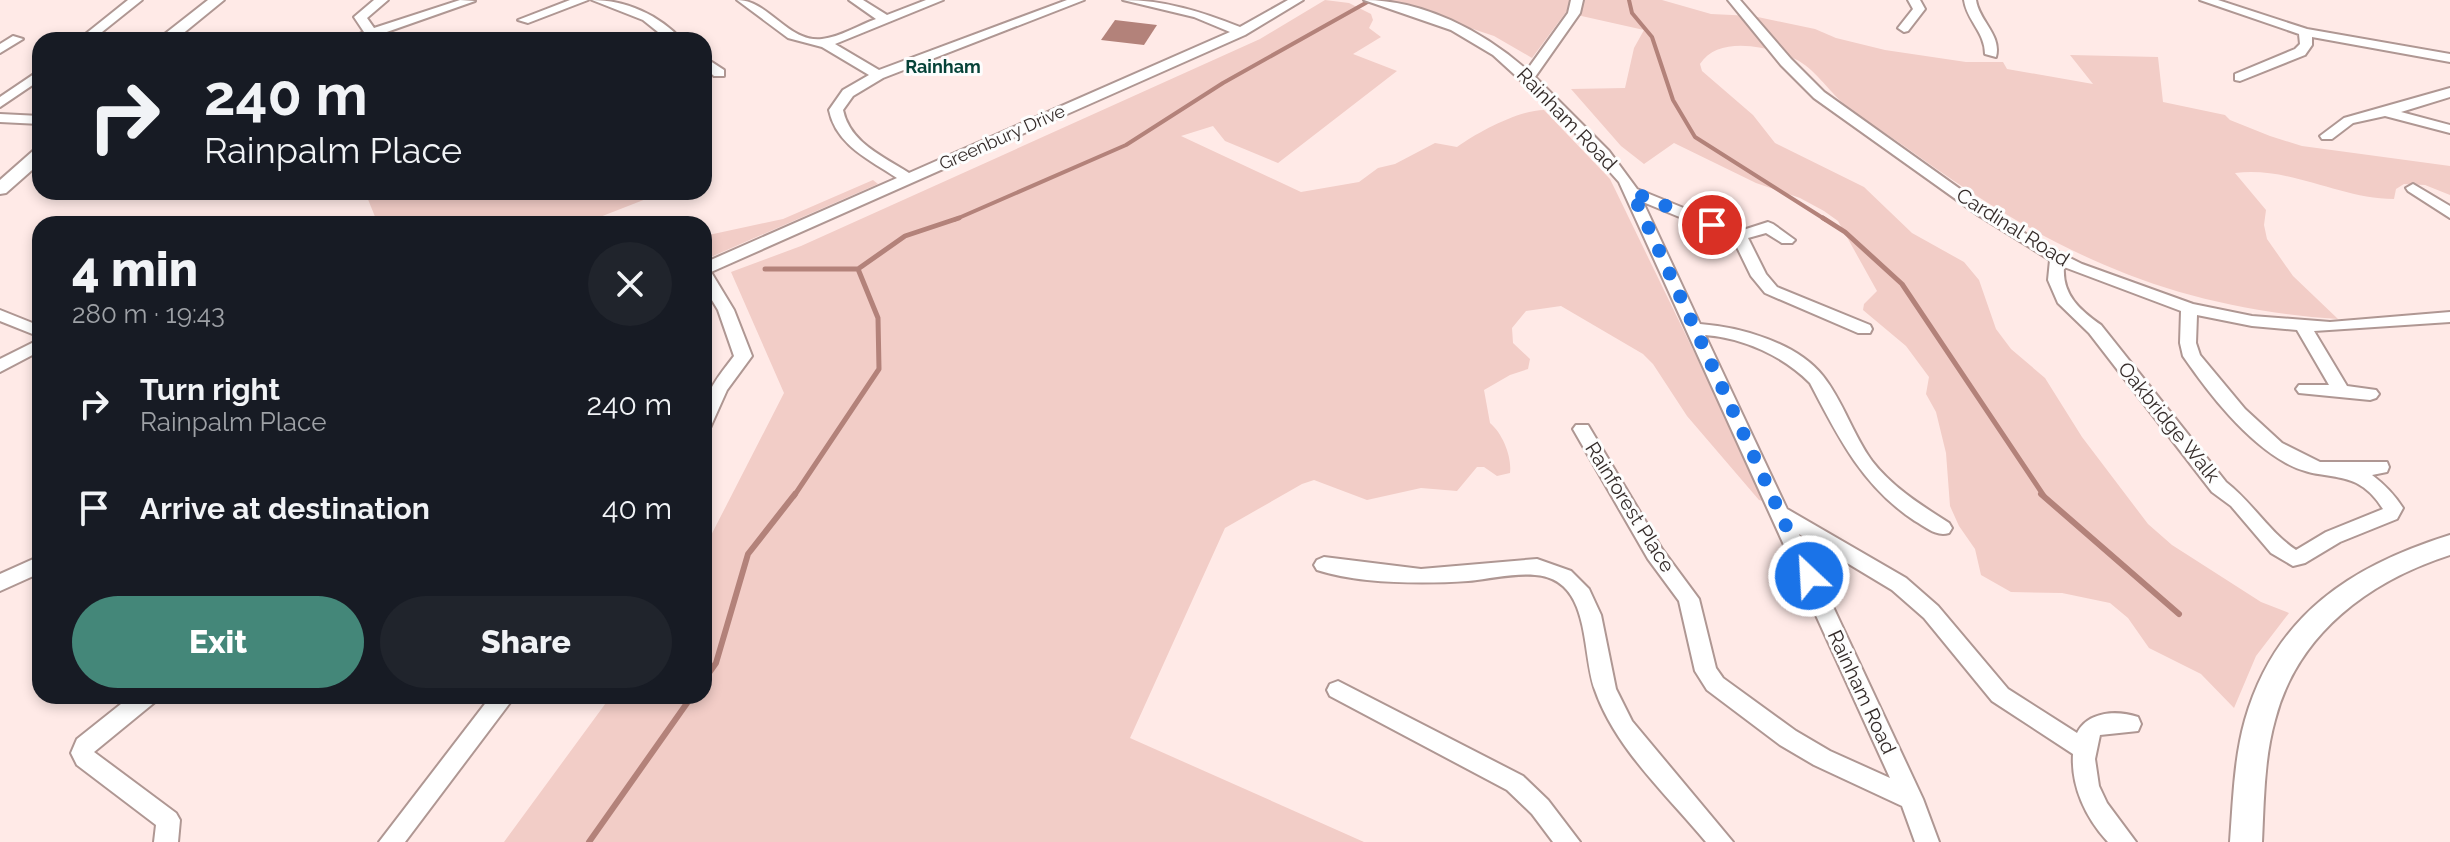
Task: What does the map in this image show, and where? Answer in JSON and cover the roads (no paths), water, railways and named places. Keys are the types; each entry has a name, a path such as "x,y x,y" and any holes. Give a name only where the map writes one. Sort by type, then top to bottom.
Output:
{"main road":[{"path":"2246,842 2251,768 2260,716 2278,673 2307,629 2339,598 2368,576 2450,545"}],"street":[{"path":"94,32 136,0"},
{"path":"175,32 217,0"},
{"path":"382,0 360,17 370,32 469,1"},
{"path":"524,20 582,0"},
{"path":"598,0 647,17 666,32"},
{"path":"743,0 806,43 825,43 937,0"},
{"path":"907,178 859,146 840,127 836,110 848,93 878,75 1078,0"},
{"path":"1129,0 1197,14 1241,32"},
{"path":"1197,14 1208,0"},
{"name":"Greenbury Drive","path":"712,267 1241,32 1297,0"},
{"name":"Rainham Road","path":"1370,0 1424,13 1461,28 1506,56 1616,168 1632,192 1911,799 1927,842"},
{"name":"Cardinal Road","path":"1734,0 1786,62 1819,95 1983,212 2058,258 2111,282 2189,308 2252,321 2303,326 2365,326 2450,317"},
{"path":"1904,28 1919,9 1914,0"},
{"path":"1970,0 1973,12 1992,40 1991,54"},
{"path":"2206,0 2305,32 2450,58"},
{"path":"858,1 886,20"},
{"path":"1529,76 1574,2"},
{"path":"2240,77 2300,52 2306,45 2305,32"},
{"path":"0,49 17,39"},
{"path":"825,43 878,75"},
{"path":"712,67 719,73"},
{"path":"0,103 32,80"},
{"path":"2327,136 2348,119 2386,112 2450,92"},
{"path":"2386,112 2450,129"},
{"path":"0,118 32,120"},
{"path":"0,189 32,165"},
{"path":"2413,188 2450,213"},
{"path":"1632,192 1739,236 1768,227 1787,240"},
{"path":"1739,236 1759,276 1771,290 1864,329"},
{"name":"Oakbridge Walk","path":"2058,258 2054,279 2070,311 2095,329 2219,487 2238,501 2278,548 2298,558 2333,537 2390,514 2393,508 2389,500 2353,470"},
{"path":"712,285 726,310 743,356 719,389 712,405"},
{"path":"2189,308 2188,343 2192,356 2264,439 2295,461 2329,470 2380,467"},
{"path":"0,315 32,329"},
{"path":"2303,326 2342,392"},
{"path":"1696,329 1710,329 1740,337 1807,369 1861,461 1904,504 1942,528"},
{"path":"0,366 32,348"},
{"path":"2305,389 2370,394"},
{"name":"Rainforest Place","path":"1582,429 1655,554 1689,599 1706,671 1715,684 1788,738 1822,758 1911,799"},
{"path":"1780,514 1899,584 1931,612 2000,695 2031,718 2084,749"},
{"path":"1324,565 1421,577 1537,567 1564,576 1582,595 1591,615 1605,689 1624,728 1721,842"},
{"path":"0,583 32,573"},
{"path":"1338,690 1515,783 1540,807 1568,842"},
{"path":"137,704 85,746 82,753 168,820 166,842"},
{"path":"391,842 498,704"},
{"path":"2124,842 2107,824 2092,800 2085,782 2084,749 2087,734 2096,726 2130,724"}],"waterway":[{"path":"957,219 1126,145 1223,83 1371,0"},
{"path":"1629,0 1632,13 1652,37 1673,100 1695,137 1826,220"},
{"path":"1823,218 1845,232 1902,284 2044,496"},
{"path":"858,269 905,236 957,219"},
{"path":"765,269 858,269"},
{"path":"794,496 879,369 878,318 858,269"},
{"path":"712,669 748,554 795,494"},
{"path":"2041,494 2179,614"},
{"path":"589,842 686,704"}],"district":[{"name":"Rainham","path":"943,66"}]}
